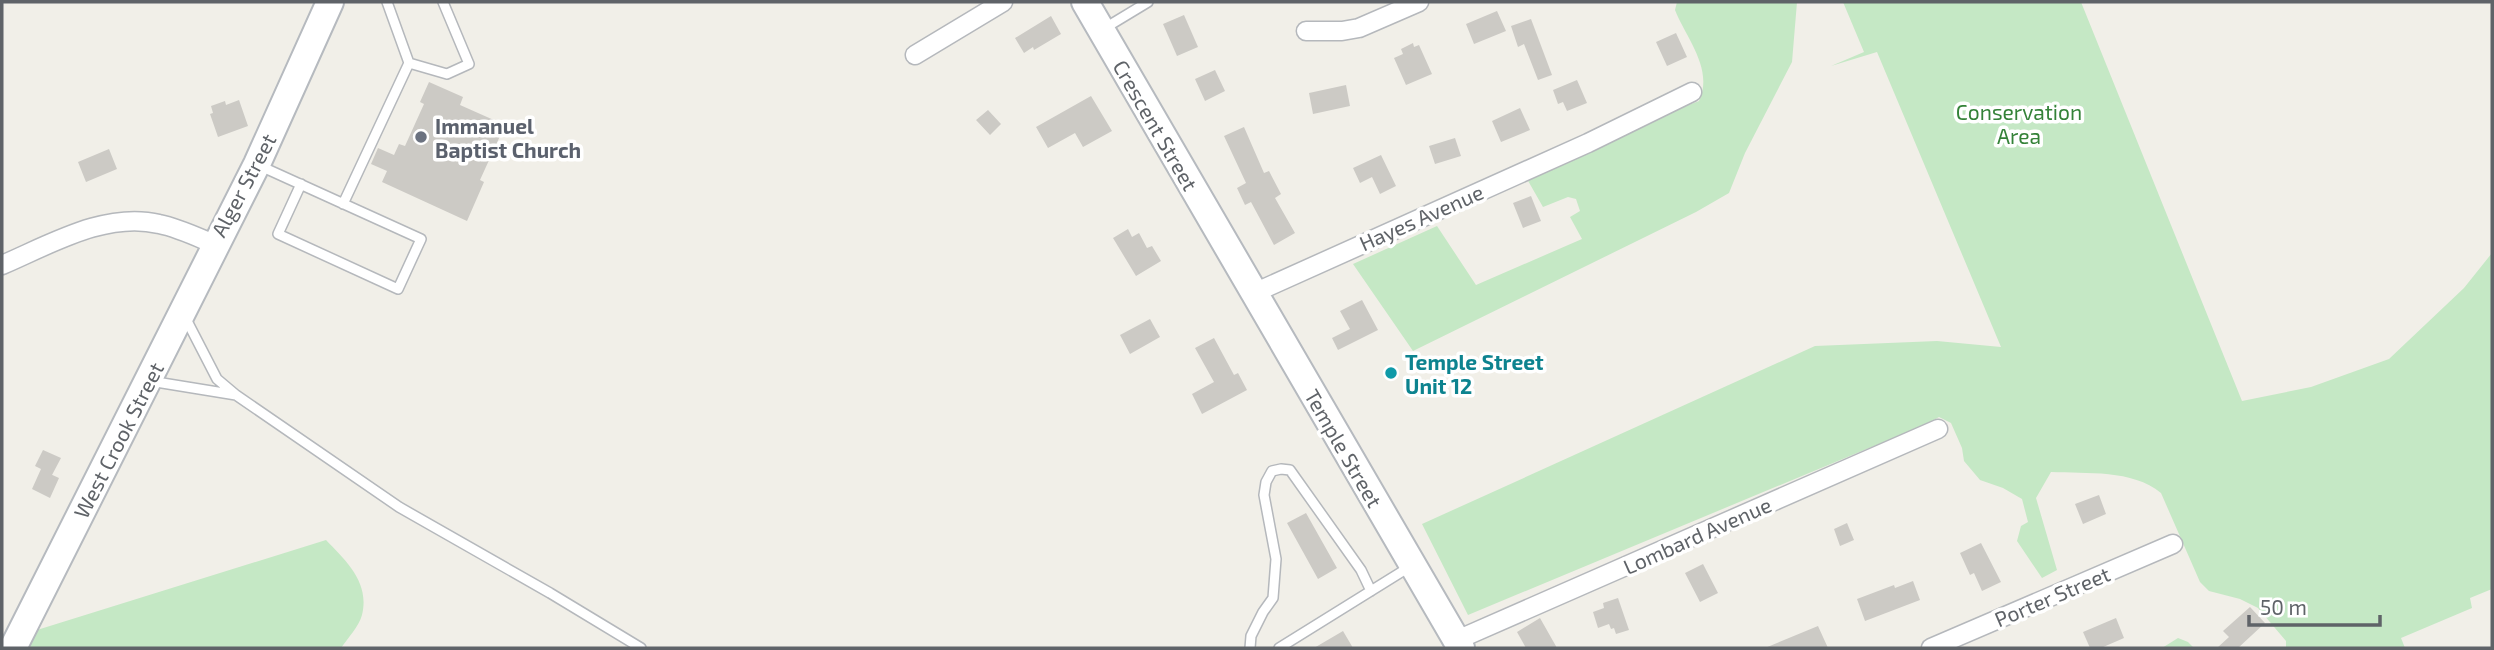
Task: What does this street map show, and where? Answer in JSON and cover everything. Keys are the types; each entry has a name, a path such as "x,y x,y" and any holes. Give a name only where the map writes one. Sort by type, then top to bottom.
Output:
{"main road":[{"name":"Alger Street","path":"216,245 257,164 330,2"},
{"name":"Crescent Street","path":"1085,2 1228,247"},
{"name":"West Crook Street","path":"16,642 216,245"},
{"name":"Temple Street","path":"1228,247 1459,644"}],"street":[{"path":"915,55 1003,2"},
{"path":"1306,31 1359,28 1419,2"},
{"name":"Hayes Avenue","path":"1254,293 1588,143 1692,92"},
{"name":"Alger Street","path":"2,265 100,226 135,222 157,223 216,245"},
{"name":"Lombard Avenue","path":"1459,644 1938,429"},
{"name":"Porter Street","path":"1931,648 2173,544"}],"lane":[{"path":"343,204 410,63 387,2"},
{"path":"410,63 447,75 469,64 443,2"},
{"path":"1101,31 1148,2"},
{"path":"257,164 421,239 398,289 278,234 300,184"},
{"path":"182,311 217,379 236,395 399,507 641,648"},
{"path":"148,380 236,395"},
{"path":"1250,648 1251,636 1273,598 1276,559 1264,495 1266,482 1272,471 1281,468 1290,470 1361,570 1371,591"},
{"path":"1279,648 1412,565"}],"green space":[{"path":"1677,2 1797,2 1792,62 1745,153 1729,193 1696,212 1413,351 1353,264 1437,226 1476,285 1582,239 1570,217 1580,211 1576,199 1568,197 1543,207 1527,179 1604,137 1699,101 1703,89 1701,66 1675,10"},
{"name":"Conservation Area","path":"1843,2 2081,2 2242,401 2311,387 2389,359 2464,288 2492,253 2492,589 2470,598 2472,608 2401,638 2405,648 2286,648 2286,641 2258,608 2240,599 2209,591 2200,582 2161,493 2137,480 2094,473 2051,472 2036,498 2057,570 2042,578 2017,541 2021,526 2028,522 2022,499 2003,488 1980,480 1964,461 1962,448 1951,423 1939,417 1911,433 1468,615 1422,524 1815,346 1937,341 2001,347 1877,52 1831,66 1864,52"},
{"path":"326,540 354,573 363,592 361,619 341,648 28,648 37,630"},
{"path":"2178,638 2194,648 2162,648"}],"building":[{"path":"1497,11 1506,31 1474,44 1466,24"},
{"path":"1184,15 1198,47 1177,56 1163,24"},
{"path":"1051,16 1061,34 1024,53 1015,38"},
{"path":"1531,19 1552,75 1538,80 1524,44 1518,47 1511,26"},
{"path":"1676,33 1687,57 1667,66 1656,42"},
{"path":"1413,43 1414,47 1419,45 1432,74 1406,85 1394,58 1403,54 1401,49"},
{"path":"1215,70 1225,91 1205,101 1195,79"},
{"path":"1577,80 1587,103 1567,111 1563,102 1558,104 1553,90"},
{"path":"429,82 463,97 460,105 505,125 480,180 484,182 467,221 382,182 387,171 371,164 378,148 394,155 399,144 405,146 424,104 420,102"},
{"path":"1346,85 1350,106 1313,114 1309,93"},
{"path":"1091,96 1112,131 1083,147 1075,133 1048,148 1036,127"},
{"path":"239,100 248,126 218,137 210,114 213,113 211,106 225,101 226,105"},
{"path":"1520,108 1530,130 1501,142 1492,121"},
{"path":"988,110 1001,124 990,135 976,120"},
{"path":"1244,127 1264,173 1269,171 1281,194 1275,198 1295,233 1274,245 1251,202 1245,205 1237,188 1246,183 1224,136"},
{"path":"1455,138 1461,156 1435,164 1429,146"},
{"path":"109,149 117,169 86,182 78,162"},
{"path":"1381,155 1396,186 1380,194 1372,177 1360,183 1353,168"},
{"path":"1531,196 1541,221 1523,228 1513,203"},
{"path":"1128,229 1132,237 1139,233 1147,248 1152,246 1161,261 1136,276 1113,238"},
{"path":"1362,300 1378,330 1338,350 1332,338 1350,329 1340,311"},
{"path":"1150,319 1160,337 1130,354 1120,335"},
{"path":"1214,338 1234,375 1238,373 1247,390 1202,414 1192,394 1214,382 1195,348"},
{"path":"43,450 61,458 52,475 59,478 50,498 32,489 41,469 35,466"},
{"path":"2099,495 2106,514 2083,524 2075,504"},
{"path":"1306,513 1337,568 1318,579 1287,523"},
{"path":"1847,523 1854,540 1840,546 1834,529"},
{"path":"1981,543 2001,582 1982,591 1974,573 1970,575 1960,553"},
{"path":"1703,564 1718,593 1700,602 1685,573"},
{"path":"1913,581 1920,600 1865,621 1857,599"},
{"path":"1618,598 1629,630 1616,634 1609,624 1598,628 1593,612 1604,608 1603,603"},
{"path":"2250,607 2265,623 2238,648 2217,648 2229,637 2223,631"},
{"path":"1540,618 1557,648 1526,648 1517,632"},
{"path":"2116,618 2124,638 2101,648 2090,648 2083,632"},
{"path":"1818,626 1828,648 1765,648"},
{"path":"1343,631 1353,648 1314,648"}],"place":[{"name":"Immanuel Baptist Church","path":"421,137"},
{"name":"Temple Street Unit 12","path":"1391,373"}]}
